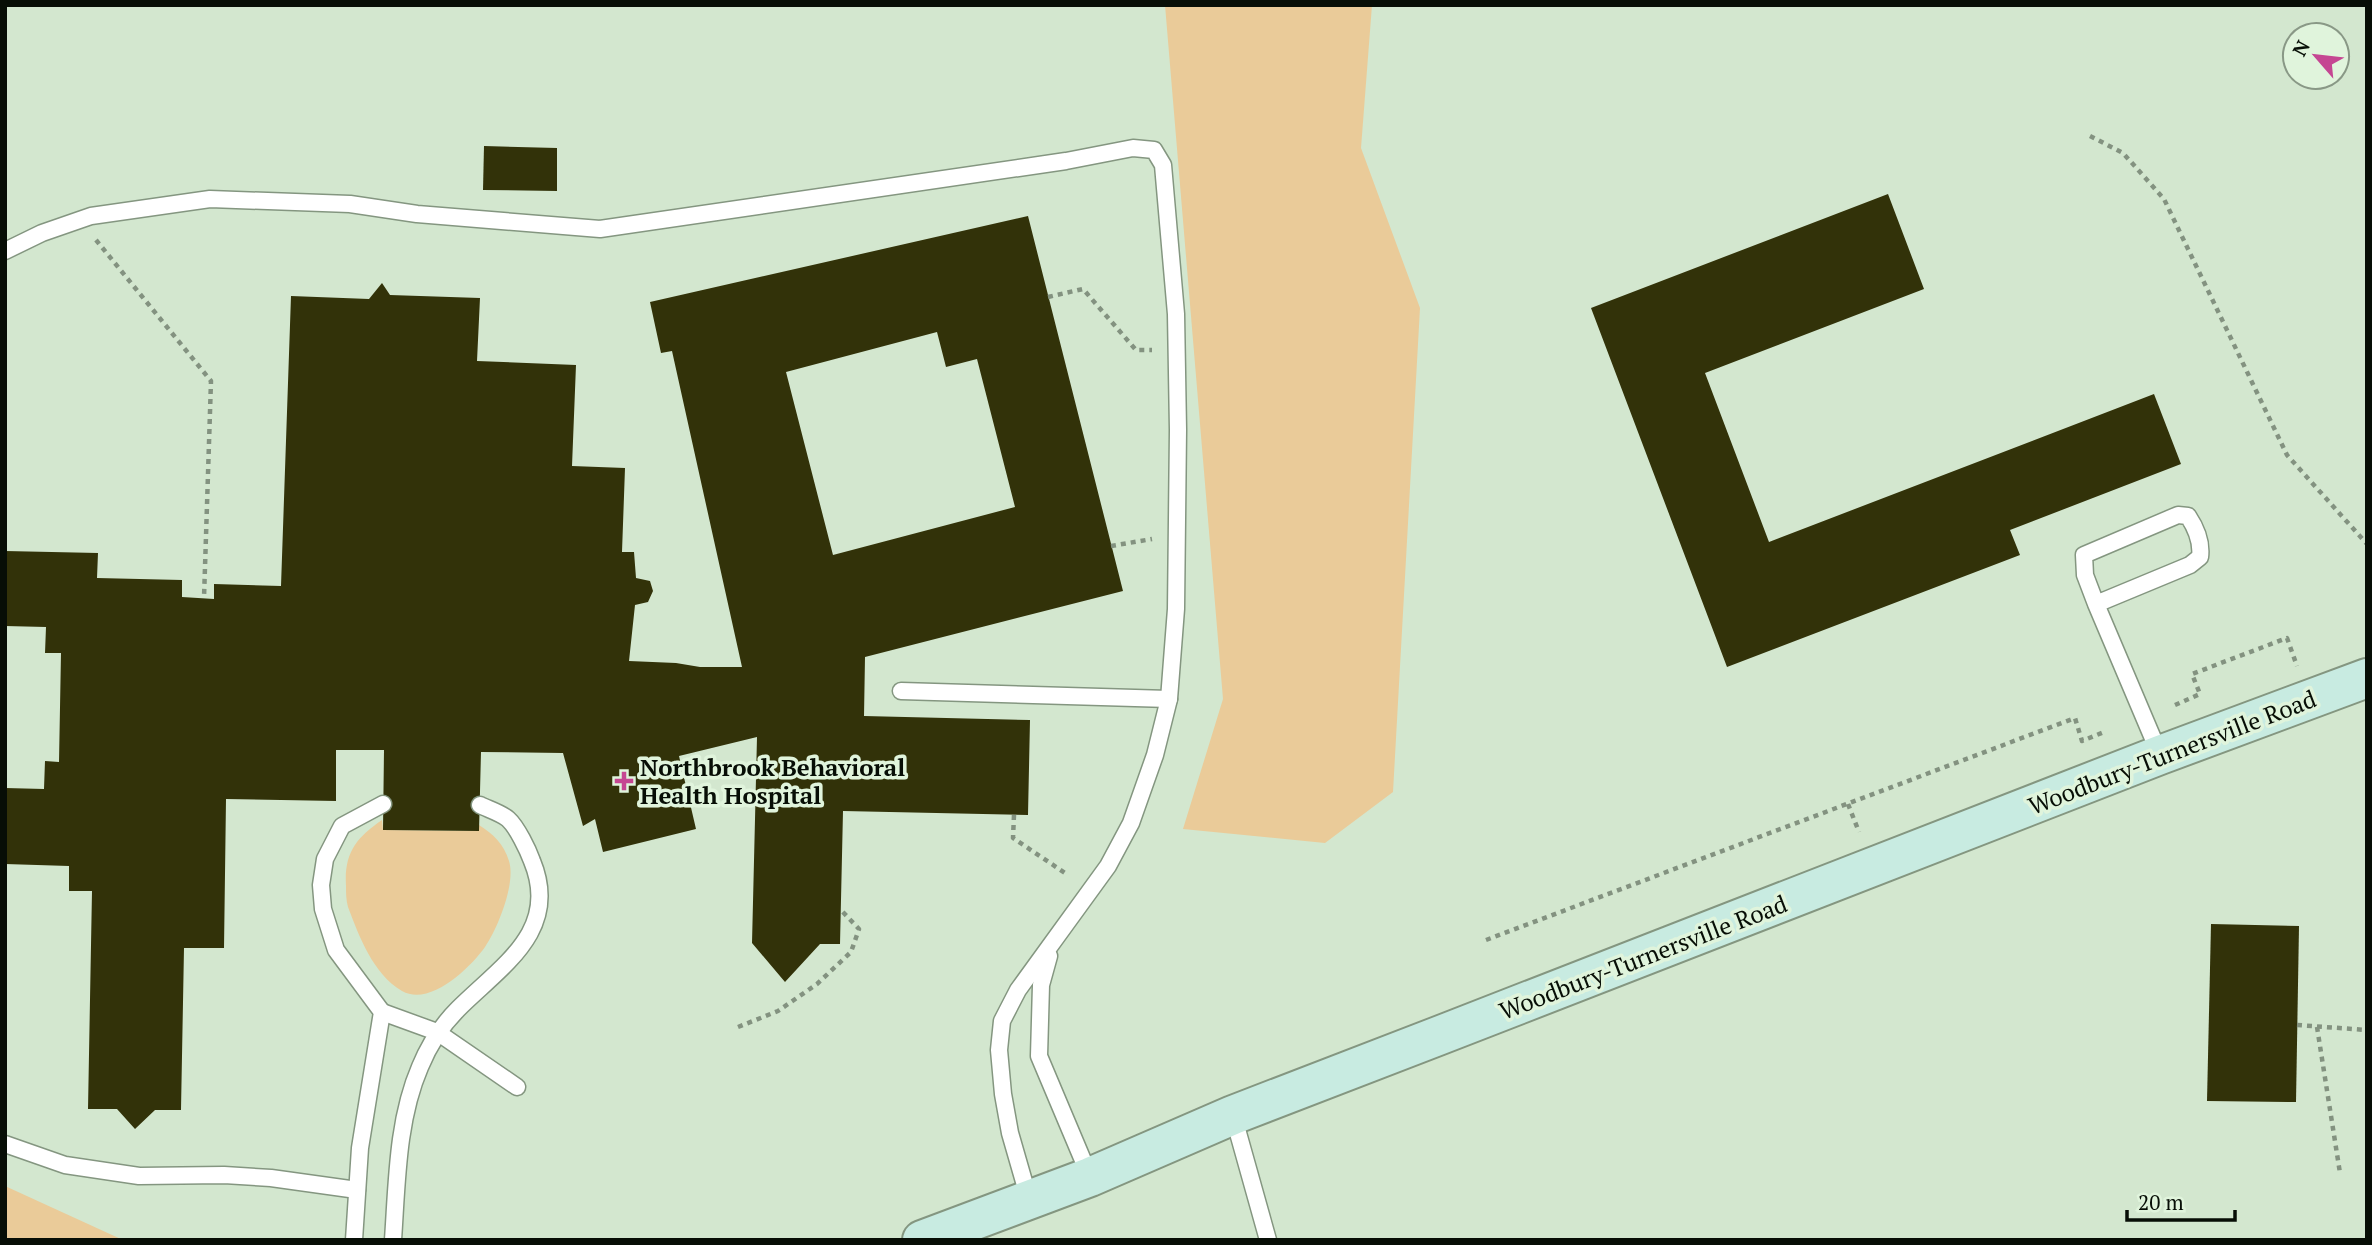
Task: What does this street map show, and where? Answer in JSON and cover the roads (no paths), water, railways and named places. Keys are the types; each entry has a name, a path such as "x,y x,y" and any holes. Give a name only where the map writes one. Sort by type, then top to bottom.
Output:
{"main road":[{"name":"Woodbury-Turnersville Road","path":"922,1240 1090,1177 1233,1115 2160,755 2367,678"}],"lane":[{"path":"5,251 42,233 79,221 145,207 210,199 350,204 417,214 600,229 1066,161 1133,148 1154,150 1164,165 1176,314 1176,609 1169,699 1156,755 1131,823 1108,866 1018,990 1002,1021 999,1050 1003,1094 1010,1133 1028,1199"},
{"path":"2096,604 2190,565 2200,557 2201,548 2188,516 2178,514 2084,555 2085,575 2096,604 2160,755"},
{"path":"901,691 1169,699"},
{"path":"383,804 342,825 325,859 321,885 323,909 336,950 382,1012 437,1032 517,1087"},
{"path":"393,1240 399,1161 409,1096 420,1065 437,1032 456,1010 517,952 530,936 537,918 540,899 538,876 528,849 509,819 480,805"},
{"path":"1051,948 1041,985 1039,1056 1090,1177"},
{"path":"355,1240 360,1148 382,1012"},
{"path":"1233,1115 1268,1240"},
{"path":"5,1144 65,1165 139,1176 225,1175 271,1178 357,1190"}],"place":[{"name":"Northbrook Behavioral Health Hospital","path":"624,781"}]}
